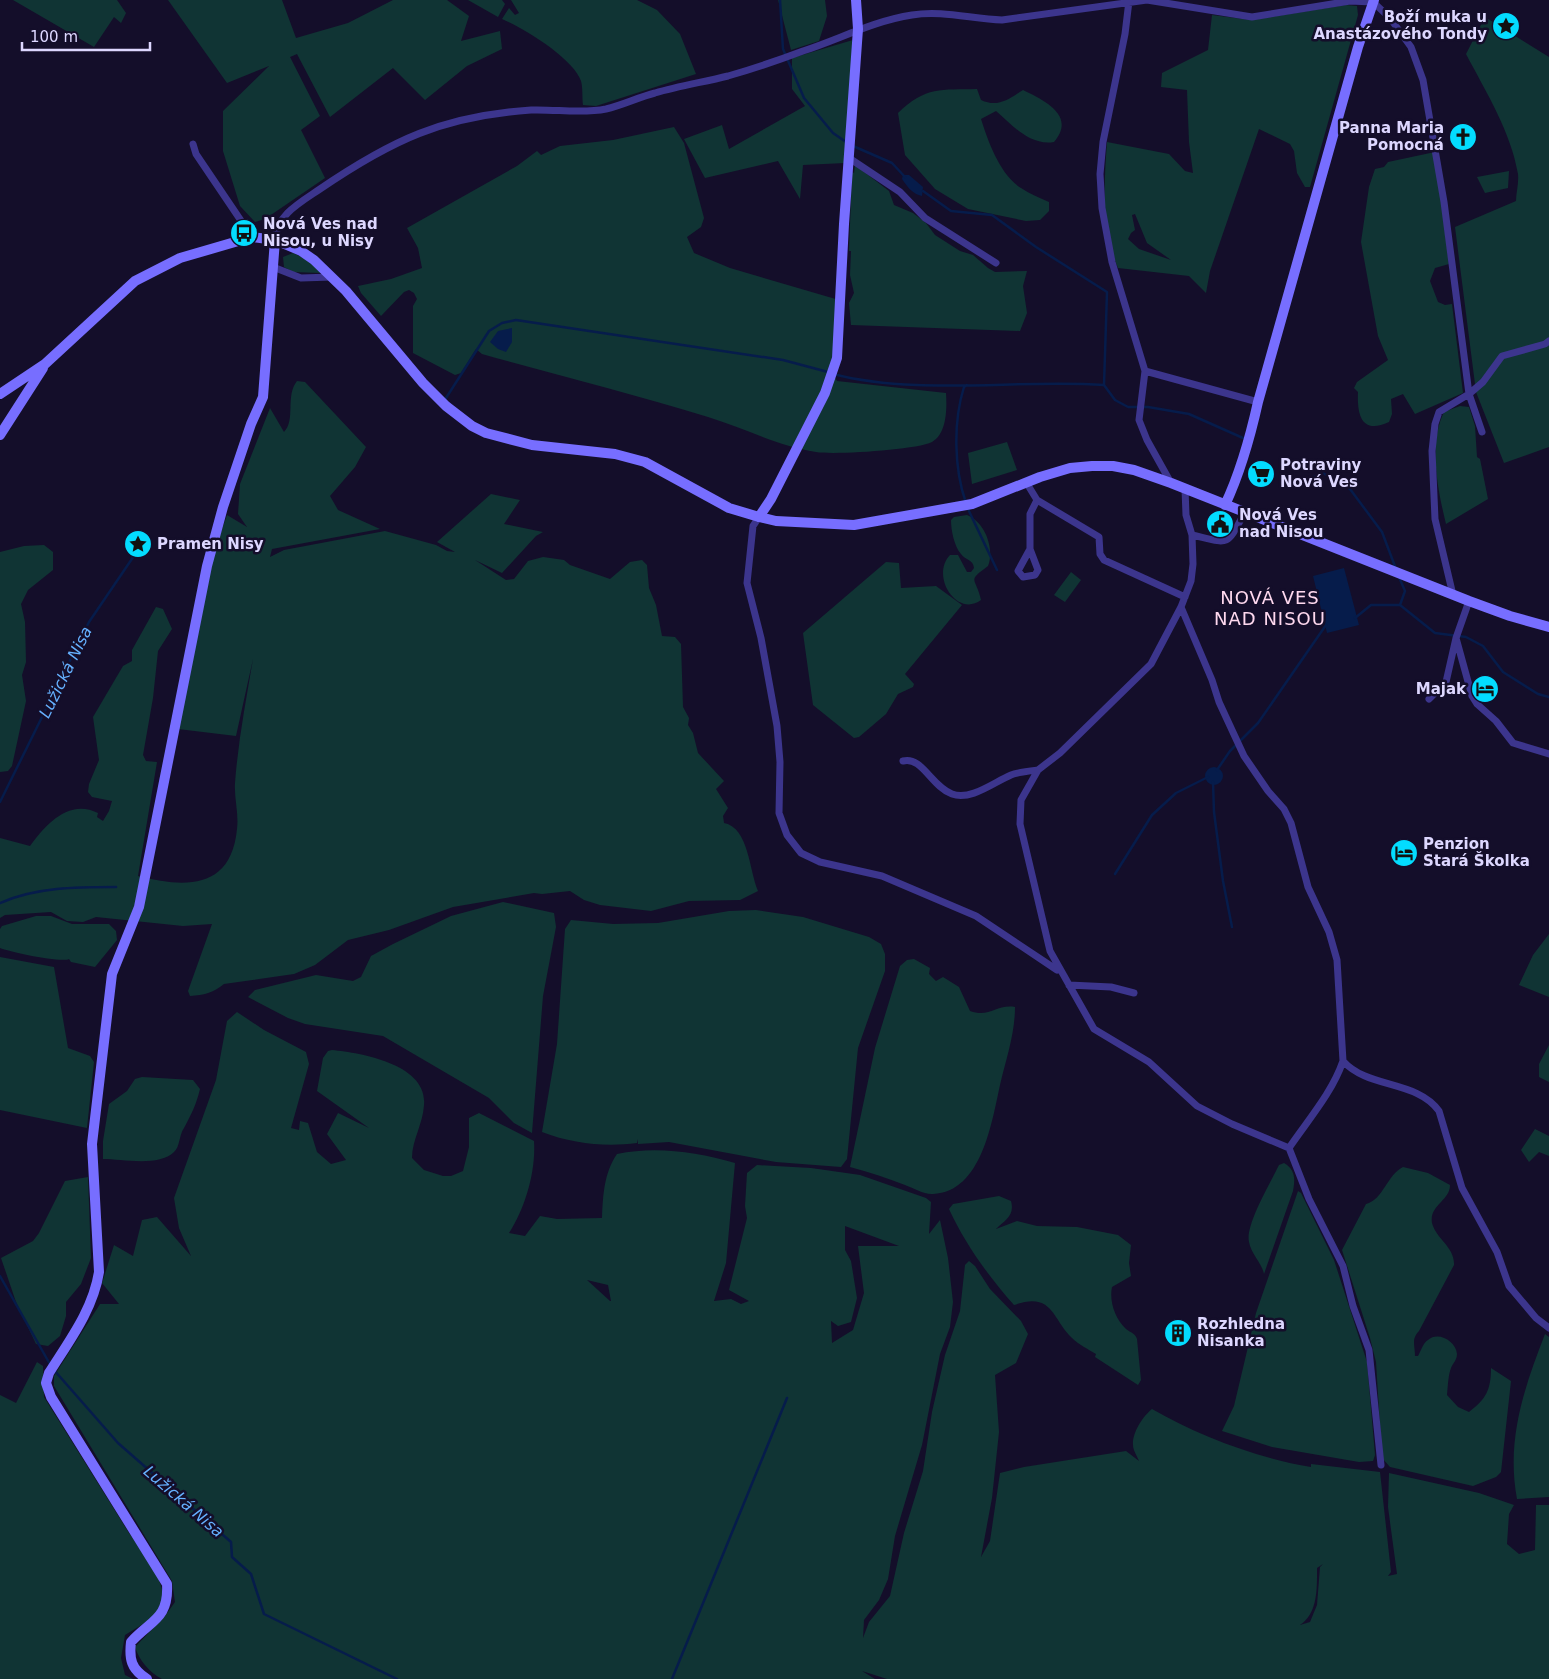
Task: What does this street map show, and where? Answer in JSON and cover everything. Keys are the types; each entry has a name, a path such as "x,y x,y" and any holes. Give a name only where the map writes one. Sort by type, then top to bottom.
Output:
{"street":[{"path":"856,0 858,29 837,358 825,393 771,499 753,526 747,583 761,638 777,726 780,762 780,813 787,835 801,853 820,862 882,876 947,901 976,916 1041,957 1060,972"},
{"path":"147,1679 139,1674 130,1660 131,1642 163,1614 168,1598 167,1584 51,1397 46,1383 55,1362 90,1306 96,1289 99,1272 92,1144 112,974 138,907 207,566 228,493 263,397 276,228 283,217 314,193 369,156 397,141 433,127 481,116 532,110 583,111 606,109 653,93 728,76 806,50 858,29 912,15 938,13 979,20 1002,20 1146,0 1252,16 1350,1 1373,1 1390,18 1411,47 1423,80 1444,202 1469,394 1482,432"},
{"path":"1129,1 1125,34 1103,142 1101,200 1112,262 1145,371 1139,407 1140,420 1147,440 1171,483"},
{"path":"1225,505 1239,475 1248,448 1258,402 1373,1"},
{"path":"193,144 196,154 252,237"},
{"path":"849,158 900,192 925,218 996,263"},
{"path":"0,394 45,364 135,281 180,258 252,237 276,240 301,251 332,277 346,291 423,383 446,406 472,426 486,433 532,445 615,454 645,462 729,508 776,521 854,525 972,504 1026,482 1070,468 1113,466 1134,470 1171,483 1453,595 1510,616 1549,627"},
{"path":"273,267 301,278 332,277"},
{"path":"1453,595 1435,519 1432,451 1435,424 1439,412 1469,394 1483,382 1502,356 1546,344 1549,341"},
{"path":"0,435 45,364"},
{"path":"1145,371 1258,402"},
{"path":"1026,482 1037,500 1099,537 1100,554 1104,560 1185,597"},
{"path":"1185,489 1186,515 1192,535 1193,564 1191,581 1181,607 1150,664 1066,747 1038,770 1021,800 1020,824 1050,951 1060,972 1069,984 1094,1029 1101,1035 1149,1062 1197,1106 1232,1124 1289,1148 1309,1199 1343,1266 1353,1306 1369,1350 1380,1465"},
{"path":"1030,549 1030,514 1037,500"},
{"path":"1192,535 1223,542 1232,538 1246,512"},
{"path":"1429,699 1446,682 1456,638 1469,601"},
{"path":"1181,607 1212,680 1219,702 1244,756 1268,791 1284,809 1291,823 1308,887 1329,932 1338,960 1343,1062 1338,1076 1289,1148"},
{"path":"1456,638 1465,665 1470,691 1477,704 1496,721 1513,744 1549,754"},
{"path":"903,761 910,759 918,762 933,781 954,794 972,794 1013,775 1038,770"},
{"path":"1041,957 1050,951"},
{"path":"1069,984 1111,987 1134,993"},
{"path":"1343,1062 1361,1076 1396,1085 1433,1103 1439,1111 1462,1188 1497,1252 1509,1286 1536,1318 1549,1328"}],"green space":[{"path":"13,0 117,0 126,13 121,23 114,17 94,47"},
{"path":"168,0 282,0 296,38 348,23 393,0 447,0 469,16 461,41 500,31 502,49 467,66 425,100 393,68 330,117 297,54 290,57 320,116 301,130 325,178 265,219 255,222 240,206 223,151 223,111 269,66 227,83"},
{"path":"468,0 502,0 505,4 498,17"},
{"path":"511,0 637,0 657,10 680,34 696,74 596,106 583,105 581,81 569,63 523,29 502,19 509,8 515,15 519,13"},
{"path":"778,0 825,0 827,16 819,41 791,50"},
{"path":"1346,5 1357,6 1358,15 1310,187 1305,187 1297,173 1294,151 1290,144 1259,129 1210,271 1206,293 1189,276 1118,268 1106,222 1105,174 1107,142 1169,154 1185,171 1193,173 1189,142 1187,90 1161,87 1162,73 1208,50 1212,15 1251,20","holes":["1135,214 1147,243 1171,260 1139,249 1128,239 1135,230 1132,215"]},
{"path":"1485,17 1549,57 1549,447 1504,463 1476,392 1455,227 1516,201 1518,174 1510,143 1497,112 1466,54"},
{"path":"853,40 845,163 803,165 800,199 778,161 705,178 684,139 722,125 729,149 805,106 792,89 792,58"},
{"path":"977,89 981,100 993,103 1003,101 1023,90 1048,104 1060,116 1062,124 1054,142 1037,141 1022,134 996,111 981,119 991,147 1007,175 1021,188 1049,202 1049,211 1040,220 1026,221 968,209 935,189 905,155 898,113 917,98 934,91"},
{"path":"674,127 684,143 704,218 701,227 687,237 694,253 730,268 839,300 830,368 837,381 946,393 945,420 941,433 937,438 923,445 893,449 839,453 816,452 788,446 721,421 623,392 482,354 476,349 461,373 455,375 413,353 413,306 417,299 414,293 409,290 404,292 381,316 361,293 358,286 391,279 422,268 418,248 407,228 517,166 537,151 541,155 560,146 613,140"},
{"path":"1435,152 1449,264 1435,268 1430,281 1438,302 1445,305 1452,304 1463,393 1415,414 1403,394 1391,399 1392,414 1389,422 1372,426 1367,424 1360,415 1358,392 1354,388 1357,382 1388,360 1378,336 1361,242 1369,187 1375,169 1384,167 1388,162"},
{"path":"855,165 889,191 894,205 913,213 926,223 935,235 960,251 973,255 995,272 1027,271 1023,286 1027,313 1020,331 851,325 849,303 854,293 850,275 851,251 849,251 852,172 854,173"},
{"path":"1509,171 1508,188 1485,193 1477,177"},
{"path":"293,253 308,260 321,273 293,272 284,267 283,257"},
{"path":"297,381 305,382 366,447 355,467 330,496 338,510 380,529 272,549 270,557 284,550 385,531 455,552 437,542 491,494 520,500 504,524 543,532 536,536 502,573 475,560 506,580 514,579 528,561 543,557 564,560 570,565 610,579 630,562 642,560 647,565 649,588 656,605 662,636 675,637 681,644 683,707 689,718 688,725 693,733 698,753 724,781 716,789 728,808 723,816 724,823 732,826 739,833 743,841 758,891 740,900 689,901 651,911 600,905 584,900 570,891 534,893 453,907 389,930 348,940 315,965 294,974 224,984 208,993 190,996 188,991 212,924 183,926 96,917 83,922 67,921 51,912 5,915 0,918 0,838 30,846 50,822 68,811 87,809 98,813 97,817 103,821 109,811 112,801 92,797 88,792 89,784 99,760 93,717 123,666 132,661 132,650 156,607 163,609 172,629 158,651 153,698 143,755 146,761 157,762 138,876 172,882 203,880 215,874 226,864 233,849 237,829 236,768 253,659 236,736 178,729 207,572 227,515 247,527 238,514 240,484 270,408 284,432 288,427 293,387"},
{"path":"1460,406 1469,407 1475,426 1477,457 1480,459 1488,499 1446,524 1436,468 1436,438 1444,412"},
{"path":"1007,442 1017,470 972,484 968,453"},
{"path":"967,515 979,524 983,530 987,537 990,552 988,566 974,580 981,600 972,604 963,604 955,599 949,592 943,573 950,555 958,555 967,572 971,572 974,568 971,561 959,551 952,528 951,520 954,517"},
{"path":"44,545 53,552 53,570 28,590 21,604 25,622 26,662 22,675 26,701 12,766 8,771 0,772 0,552 24,546"},
{"path":"886,562 899,563 901,588 936,586 962,605 905,674 914,684 913,687 898,694 886,714 859,737 854,738 813,705 803,633"},
{"path":"1071,572 1081,580 1065,602 1054,595"},
{"path":"503,902 554,913 556,927 543,996 532,1133 514,1123 489,1098 383,1036 305,1024 288,1018 248,997 255,990 316,975 353,981 361,977 371,956 393,944 451,916"},
{"path":"756,910 803,917 869,937 881,944 885,954 885,971 858,1048 847,1159 841,1167 776,1162 669,1142 638,1144 638,1139 637,1143 590,1144 542,1132 557,1044 565,929 571,920 613,924 658,923 729,911"},
{"path":"36,916 51,916 72,924 109,924 116,931 117,940 95,967 71,962 69,959 46,958 0,948 0,929 2,926"},
{"path":"1549,934 1549,997 1519,985 1533,955"},
{"path":"0,957 54,967 68,1048 90,1056 94,1062 87,1128 0,1110"},
{"path":"914,959 930,968 929,974 936,981 943,977 959,987 970,1011 983,1013 1003,1007 1015,1007 1014,1027 1010,1046 993,1117 982,1152 974,1168 963,1181 950,1190 933,1194 850,1167 875,1048 900,966 907,960"},
{"path":"237,1012 264,1030 306,1052 309,1064 291,1128 299,1130 300,1121 308,1123 317,1152 331,1164 346,1160 327,1134 338,1113 369,1128 317,1091 323,1058 328,1051 332,1050 376,1058 405,1071 416,1080 422,1091 424,1105 422,1119 412,1151 412,1158 424,1170 443,1176 451,1176 463,1171 469,1147 469,1118 479,1113 534,1141 533,1165 528,1189 520,1212 509,1233 525,1236 540,1216 557,1219 602,1218 607,1177 617,1154 646,1150 676,1151 735,1163 726,1263 714,1301 731,1299 741,1304 749,1301 729,1290 747,1218 745,1206 747,1173 757,1165 811,1168 860,1175 926,1198 931,1202 929,1234 940,1220 948,1258 953,1302 950,1327 940,1354 922,1445 895,1536 888,1579 879,1600 864,1620 863,1638 869,1622 890,1596 904,1533 923,1471 932,1412 945,1355 960,1311 965,1265 969,1261 975,1266 990,1289 1021,1321 1028,1334 1016,1363 995,1375 999,1432 992,1498 981,1557 990,1541 1000,1473 1024,1467 1126,1451 1139,1461 1133,1447 1134,1435 1142,1420 1152,1409 1208,1437 1271,1458 1311,1467 1311,1464 1380,1472 1391,1572 1388,1576 1397,1574 1388,1507 1389,1473 1479,1493 1514,1505 1509,1514 1507,1544 1519,1554 1535,1550 1536,1505 1549,1505 1549,1679 887,1679 862,1671 875,1679 162,1679 145,1665 135,1647 165,1616 175,1602 172,1581 54,1386 54,1376 100,1304 119,1304 102,1283 114,1245 133,1256 142,1220 157,1217 191,1256 179,1228 174,1198 216,1080 227,1021","holes":["845,1226 899,1246 858,1246 864,1293 853,1330 832,1343 831,1321 838,1326 851,1322 857,1298 851,1261 845,1250","587,1280 608,1285 610,1301","1323,1564 1320,1567 1317,1605 1310,1622 1300,1625 1306,1620 1313,1607 1317,1568"]},
{"path":"1549,1045 1549,1082 1539,1077 1539,1064"},
{"path":"142,1077 193,1080 200,1089 194,1109 182,1131 177,1147 167,1157 150,1161 103,1159 103,1141 109,1104 127,1091 135,1079"},
{"path":"1535,1129 1549,1136 1549,1156 1539,1152 1529,1162 1521,1150"},
{"path":"1284,1163 1293,1172 1293,1191 1264,1274 1250,1246 1249,1235 1251,1225 1265,1192 1279,1165"},
{"path":"1403,1167 1428,1173 1450,1185 1447,1195 1436,1207 1432,1223 1437,1234 1452,1253 1454,1265 1415,1337 1415,1356 1418,1356 1425,1343 1432,1337 1441,1337 1450,1341 1457,1354 1450,1371 1447,1395 1458,1407 1469,1412 1480,1403 1489,1388 1491,1368 1511,1381 1501,1472 1496,1477 1473,1486 1390,1467 1382,1458 1376,1362 1342,1250 1366,1204 1377,1198 1393,1176"},
{"path":"88,1177 91,1258 81,1284 66,1302 66,1316 60,1336 48,1346 36,1344 16,1302 1,1258 33,1241 39,1233 65,1181"},
{"path":"1298,1191 1301,1193 1334,1260 1367,1362 1375,1455 1373,1461 1359,1462 1272,1447 1222,1431 1234,1406 1256,1313"},
{"path":"999,1196 1011,1201 1012,1210 996,1229 1017,1221 1037,1226 1077,1227 1118,1235 1131,1245 1129,1263 1131,1276 1112,1287 1111,1298 1114,1310 1122,1325 1135,1335 1137,1339 1141,1380 1138,1385 1095,1357 1096,1354 1075,1340 1065,1331 1050,1309 1044,1304 1027,1302 1014,1305 987,1272 962,1235 949,1209 953,1204"},
{"path":"1545,1334 1549,1337 1549,1497 1517,1499 1514,1477 1515,1435 1524,1394"},
{"path":"37,1362 43,1366 44,1397 129,1533 156,1571 162,1589 162,1601 157,1612 148,1621 125,1635 121,1658 125,1675 133,1679 0,1679 0,1395 16,1403"}],"water":[{"path":"903,175 909,175 923,187 922,196 913,192 908,187 902,179"},
{"path":"512,328 512,342 506,352 498,349 490,342 498,331"},
{"path":"1344,568 1359,625 1327,633 1313,576"},
{"path":"1210,767 1218,767 1223,772 1221,783 1210,785 1205,780 1205,772"}],"waterway":[{"path":"780,0 783,49 804,98 833,133 846,142"},
{"path":"853,146 892,163 905,177"},
{"path":"923,191 951,211 992,215 1036,247 1107,292 1104,385 1115,400 1128,407 1148,407 1189,414 1243,438"},
{"path":"446,398 489,331 502,323 516,320 783,360 828,372"},
{"path":"833,374 865,381 933,386 1104,385"},
{"path":"966,503 959,475 956,445 960,401 964,387 967,385"},
{"path":"1287,479 1301,487 1323,473 1350,489 1382,532 1396,569"},
{"path":"968,509 997,570"},
{"name":"Lužická Nisa","path":"0,802 89,622 140,547"},
{"path":"1399,577 1405,591 1400,605 1435,633 1466,637 1483,646 1503,672 1538,694 1549,697"},
{"path":"1355,618 1371,605 1400,605"},
{"path":"1217,770 1230,751 1258,723 1326,625"},
{"path":"1115,874 1152,815 1176,793 1208,777"},
{"path":"1213,782 1214,812 1223,881 1232,927"},
{"path":"0,903 42,891 116,887"},
{"name":"Lužická Nisa","path":"0,1276 51,1366"},
{"name":"Lužická Nisa","path":"54,1370 118,1443 231,1542 232,1557 251,1574 264,1614 397,1679"},
{"path":"672,1679 787,1398"}],"place":[{"name":"Boží muka u Anastázového Tondy","path":"1506,26"},
{"name":"Panna Maria Pomocná","path":"1463,137"},
{"name":"Nová Ves nad Nisou, u Nisy","path":"244,233"},
{"name":"Potraviny Nová Ves","path":"1261,474"},
{"name":"Nová Ves nad Nisou","path":"1220,524"},
{"name":"Pramen Nisy","path":"138,544"},
{"name":"Majak","path":"1485,689"},
{"name":"Penzion Stará Školka","path":"1404,853"},
{"name":"Rozhledna Nisanka","path":"1178,1333"}],"district":[{"name":"NOVÁ VES NAD NISOU","path":"1270,608"}]}
